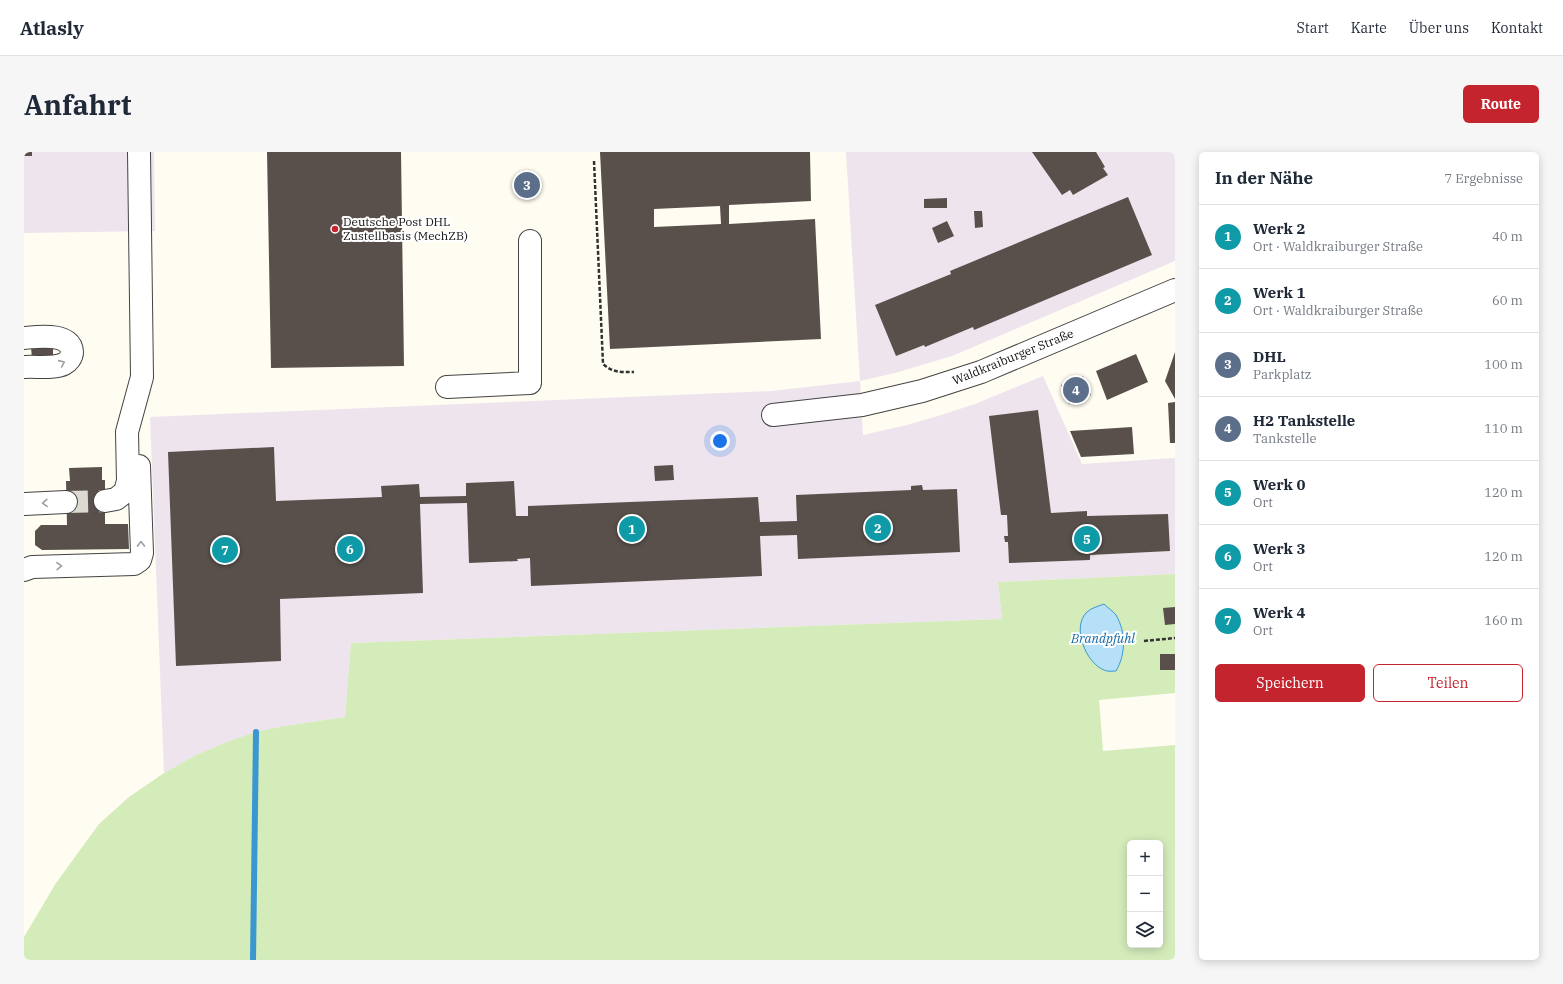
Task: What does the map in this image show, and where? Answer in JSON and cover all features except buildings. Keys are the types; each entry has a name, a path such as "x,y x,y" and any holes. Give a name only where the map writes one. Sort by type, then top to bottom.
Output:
{"street":[{"path":"105,501 116,499 125,492 128,481 127,432 142,377 139,152"},
{"path":"447,387 530,383 530,241"},
{"name":"Waldkraiburger Straße","path":"773,415 862,405 922,392 981,372 1175,290"},
{"path":"24,338 58,337 64,339 70,344 72,352 70,359 65,364 56,366 24,367"},
{"path":"27,567 134,564 140,560 142,553 138,431 132,416"},
{"path":"24,504 66,502"}],"path":[{"path":"594,161 603,364 609,369 619,373 634,372"},
{"path":"1144,641 1175,638"}],"shaded area":[{"path":"24,152 154,152 155,231 24,233"},
{"path":"846,152 1175,152 1175,261 952,356 895,373 860,381"},
{"path":"1043,376 1082,464 1175,458 1175,574 998,582 1002,619 351,643 345,717 285,726 227,742 196,755 164,773 150,417 771,391 860,381 863,435 907,425 975,404"}],"green space":[{"path":"1175,574 1175,693 1099,700 1103,751 1175,745 1175,960 24,960 24,937 56,883 99,824 129,797 164,773 196,755 227,742 256,732 345,717 351,643 1002,619 998,582"}],"water":[{"name":"Brandpfuhl","path":"1104,604 1116,615 1122,629 1124,643 1122,657 1116,671 1105,671 1097,666 1086,653 1081,635 1080,626 1082,619 1087,612"}],"waterway":[{"path":"253,960 256,732"}],"tunnel":[{"path":"66,502 105,501"}],"place":[{"name":"DHL","path":"527,185"},
{"name":"Deutsche Post DHL Zustellbasis (MechZB)","path":"335,229"},
{"name":"H2 Tankstelle","path":"1076,390"},
{"name":"Werk 1","path":"878,528"},
{"name":"Werk 2","path":"632,529"},
{"name":"Werk 0","path":"1087,539"},
{"name":"Werk 3","path":"350,549"},
{"name":"Werk 4","path":"225,550"}]}
